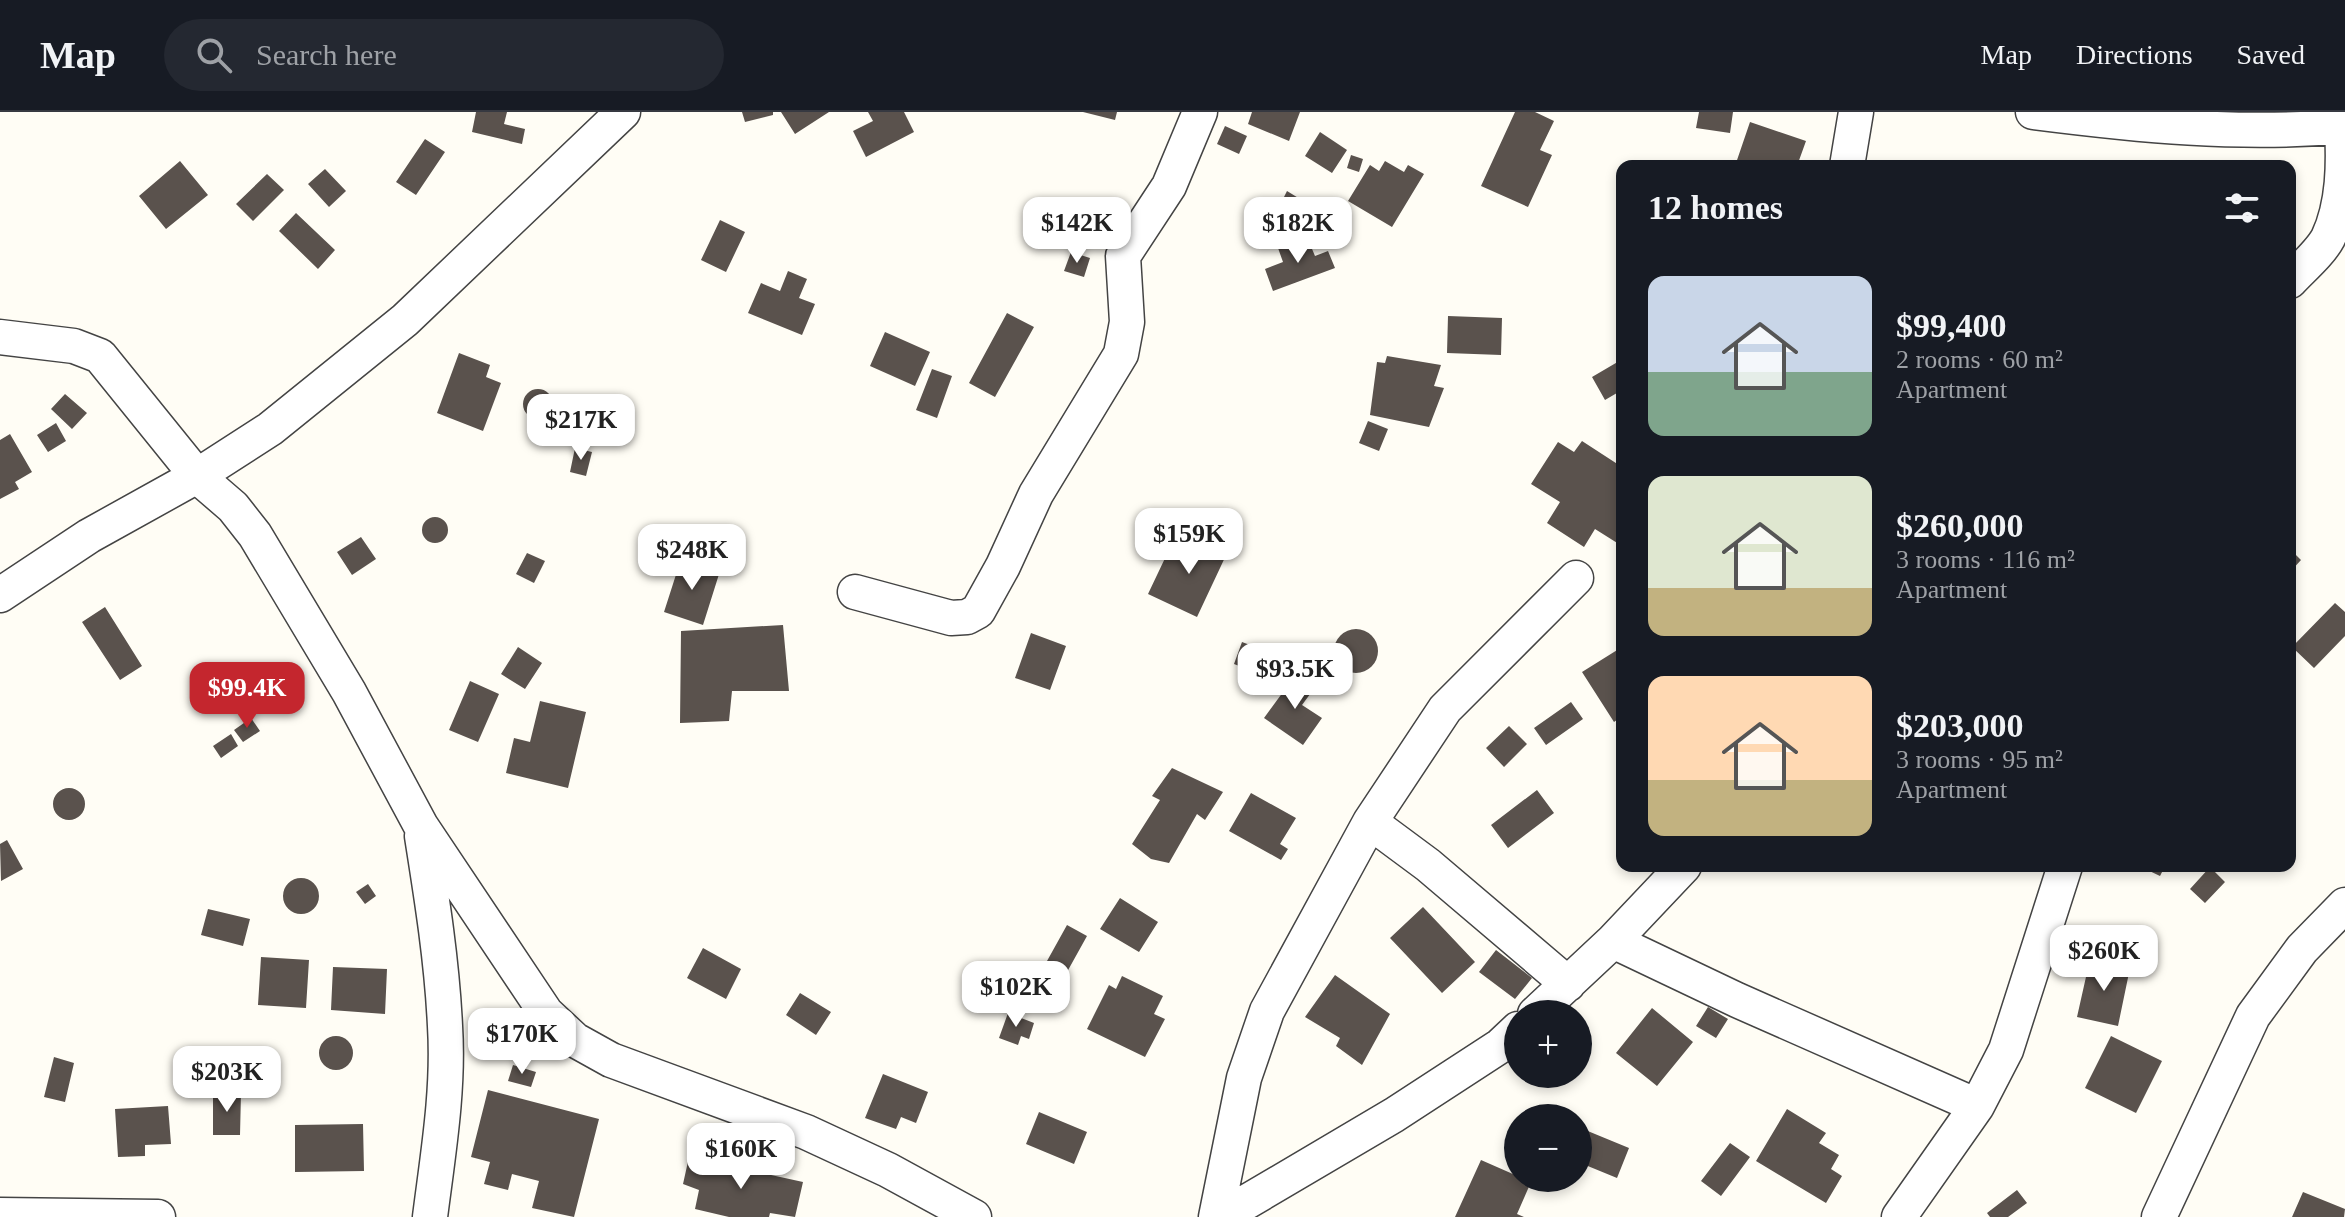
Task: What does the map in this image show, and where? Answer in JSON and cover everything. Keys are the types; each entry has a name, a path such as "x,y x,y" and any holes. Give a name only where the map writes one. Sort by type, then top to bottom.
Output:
{"street":[{"path":"0,595 89,536 197,476 270,429 405,320 623,112"},
{"path":"855,592 951,618 967,617 978,611 1003,566 1036,494 1121,354 1127,322 1123,256 1169,186 1200,112"},
{"path":"1848,160 1856,112"},
{"path":"2033,112 2106,121 2220,120 2344,126 2344,163 2336,247 2296,277"},
{"path":"0,337 74,346 100,356 197,476 233,507 255,535 349,692 421,826 546,1013 575,1040 611,1060 806,1132 888,1170 974,1217"},
{"path":"1219,1217 1244,1078 1267,1011 1370,822 1445,709 1576,578"},
{"path":"1370,822 1449,882 1568,984"},
{"path":"421,826 437,935 446,1029 443,1117 430,1217"},
{"path":"1550,1000 1613,941 1678,872"},
{"path":"1899,1217 1977,1106 2006,1050 2063,872"},
{"path":"2159,1217 2253,1016 2302,949 2345,905"},
{"path":"1613,941 1737,1000 1977,1106"},
{"path":"1219,1217 1394,1115 1504,1042"},
{"path":"0,1215 158,1217"}],"building":[{"path":"476,112 507,112 504,124 525,129 522,144 472,132"},
{"path":"742,112 773,112 773,115 745,122"},
{"path":"781,112 829,112 795,134"},
{"path":"868,112 904,112 914,132 866,157 853,131 873,121"},
{"path":"1083,112 1117,112 1115,120"},
{"path":"1252,112 1300,112 1289,141 1248,124"},
{"path":"1515,112 1535,112 1554,121 1540,150 1552,155 1528,207 1481,186"},
{"path":"1699,112 1733,112 1730,133 1696,128"},
{"path":"1750,122 1806,141 1799,160 1737,160"},
{"path":"1225,126 1247,136 1239,154 1217,144"},
{"path":"1320,132 1347,150 1332,173 1305,156"},
{"path":"425,139 445,152 416,195 396,182"},
{"path":"1351,155 1363,159 1359,172 1347,168"},
{"path":"180,161 208,195 166,229 139,196"},
{"path":"1385,161 1404,172 1408,165 1424,174 1392,227 1348,201 1370,165 1379,171"},
{"path":"325,169 346,191 329,207 308,184"},
{"path":"267,174 284,190 253,221 236,204"},
{"path":"1287,191 1300,199 1291,214 1279,207"},
{"path":"296,213 335,250 318,269 279,231"},
{"path":"720,220 745,232 726,272 701,260"},
{"path":"1307,237 1315,256 1328,251 1335,268 1273,291 1265,269 1283,262 1278,248"},
{"path":"1071,252 1090,258 1084,277 1064,271"},
{"path":"788,271 807,279 799,298 815,304 802,335 748,313 761,283 780,291"},
{"path":"1007,313 1034,327 995,397 969,383"},
{"path":"1448,316 1502,318 1501,355 1447,353"},
{"path":"885,332 930,352 915,386 870,366"},
{"path":"459,353 490,365 486,377 501,383 483,431 437,413"},
{"path":"1387,356 1441,365 1434,386 1444,388 1429,427 1370,415 1377,362 1385,363"},
{"path":"1616,363 1616,394 1605,400 1592,377"},
{"path":"932,369 952,376 937,418 916,410"},
{"path":"538,389 549,393 553,404 549,415 538,419 527,415 523,404 527,393"},
{"path":"65,394 87,413 72,429 51,409"},
{"path":"1368,421 1388,429 1379,451 1359,443"},
{"path":"56,423 66,441 48,452 37,435"},
{"path":"10,434 32,472 15,482 19,489 0,499 0,440"},
{"path":"1582,441 1616,463 1616,542 1595,529 1584,547 1547,523 1560,502 1531,484 1558,442 1574,452"},
{"path":"575,448 592,452 586,476 570,472"},
{"path":"435,517 444,521 448,530 444,539 435,543 426,539 422,530 426,521"},
{"path":"1195,536 1228,551 1197,617 1148,594 1167,554 1177,558 1183,545 1190,548"},
{"path":"361,537 376,559 352,575 337,552"},
{"path":"527,553 545,561 534,583 516,574"},
{"path":"681,559 720,571 703,625 664,612"},
{"path":"2335,603 2345,612 2345,636 2314,668 2296,651 2296,643"},
{"path":"105,607 142,666 120,680 82,622"},
{"path":"783,625 789,691 732,691 729,721 680,723 681,631"},
{"path":"1356,629 1371,636 1378,651 1371,666 1356,673 1341,666 1334,651 1341,636"},
{"path":"1031,633 1066,646 1050,690 1015,678"},
{"path":"1242,642 1263,650 1255,672 1234,664"},
{"path":"518,647 542,663 525,689 501,674"},
{"path":"1616,651 1614,722 1582,672"},
{"path":"1297,673 1316,686 1302,705 1322,718 1303,745 1264,718"},
{"path":"470,681 499,694 478,742 449,730"},
{"path":"540,701 586,712 568,788 506,773 514,738 530,742"},
{"path":"1571,702 1583,719 1546,745 1534,728"},
{"path":"251,718 260,731 243,742 234,730"},
{"path":"1509,726 1527,744 1504,767 1486,748"},
{"path":"231,734 238,746 221,758 213,746"},
{"path":"1172,768 1223,792 1205,820 1197,814 1169,863 1151,859 1132,844 1160,800 1152,796"},
{"path":"69,788 81,792 85,804 81,816 69,820 57,816 53,804 57,792"},
{"path":"1537,790 1554,813 1508,848 1491,825"},
{"path":"1251,793 1296,818 1280,844 1288,849 1281,860 1229,831"},
{"path":"7,840 23,869 1,881 0,844"},
{"path":"2205,872 2215,872 2225,882 2205,903 2190,889"},
{"path":"301,878 314,883 319,896 314,909 301,914 288,909 283,896 288,883"},
{"path":"368,884 376,896 365,904 356,892"},
{"path":"1120,898 1158,922 1139,952 1100,929"},
{"path":"1423,907 1475,962 1442,993 1390,938"},
{"path":"208,909 250,919 243,946 201,935"},
{"path":"1067,925 1087,936 1067,972 1047,961"},
{"path":"703,948 741,969 726,999 687,978"},
{"path":"1496,950 1532,978 1515,999 1479,972"},
{"path":"261,957 309,960 306,1008 258,1005"},
{"path":"2090,959 2130,968 2118,1026 2077,1017"},
{"path":"333,967 387,969 385,1014 331,1010"},
{"path":"1335,975 1390,1014 1362,1065 1336,1046 1340,1038 1305,1017"},
{"path":"1122,976 1163,996 1154,1014 1165,1019 1145,1057 1087,1029 1109,985 1116,989"},
{"path":"800,993 831,1012 816,1035 786,1015"},
{"path":"1708,1007 1728,1019 1716,1038 1696,1026"},
{"path":"1652,1008 1693,1042 1657,1086 1616,1053"},
{"path":"1008,1013 1034,1023 1029,1039 1021,1036 1018,1045 999,1038"},
{"path":"336,1036 348,1041 353,1053 348,1065 336,1070 324,1065 319,1053 324,1041"},
{"path":"2111,1036 2162,1061 2136,1113 2085,1088"},
{"path":"54,1057 74,1063 65,1102 44,1097"},
{"path":"513,1065 536,1072 531,1087 508,1081"},
{"path":"883,1074 928,1092 916,1123 901,1117 896,1129 865,1118"},
{"path":"488,1090 599,1119 574,1217 532,1208 539,1181 512,1174 508,1190 484,1184 490,1162 471,1157"},
{"path":"213,1092 241,1093 240,1135 213,1135"},
{"path":"168,1106 171,1144 145,1145 145,1156 118,1157 115,1109"},
{"path":"1787,1109 1826,1133 1819,1143 1839,1155 1831,1169 1842,1176 1826,1203 1756,1161"},
{"path":"1039,1112 1087,1132 1074,1164 1026,1144"},
{"path":"363,1124 364,1171 295,1172 295,1125"},
{"path":"1592,1133 1629,1148 1617,1178 1592,1168"},
{"path":"1730,1143 1750,1157 1721,1196 1701,1181"},
{"path":"689,1157 803,1182 795,1217 770,1213 769,1217 729,1217 695,1209 699,1190 683,1184"},
{"path":"1481,1160 1504,1170 1504,1192 1527,1192 1517,1214 1524,1217 1455,1217"},
{"path":"2017,1190 2027,1203 2008,1217 1990,1217 1987,1213"},
{"path":"2303,1192 2345,1209 2344,1217 2292,1217"}]}
